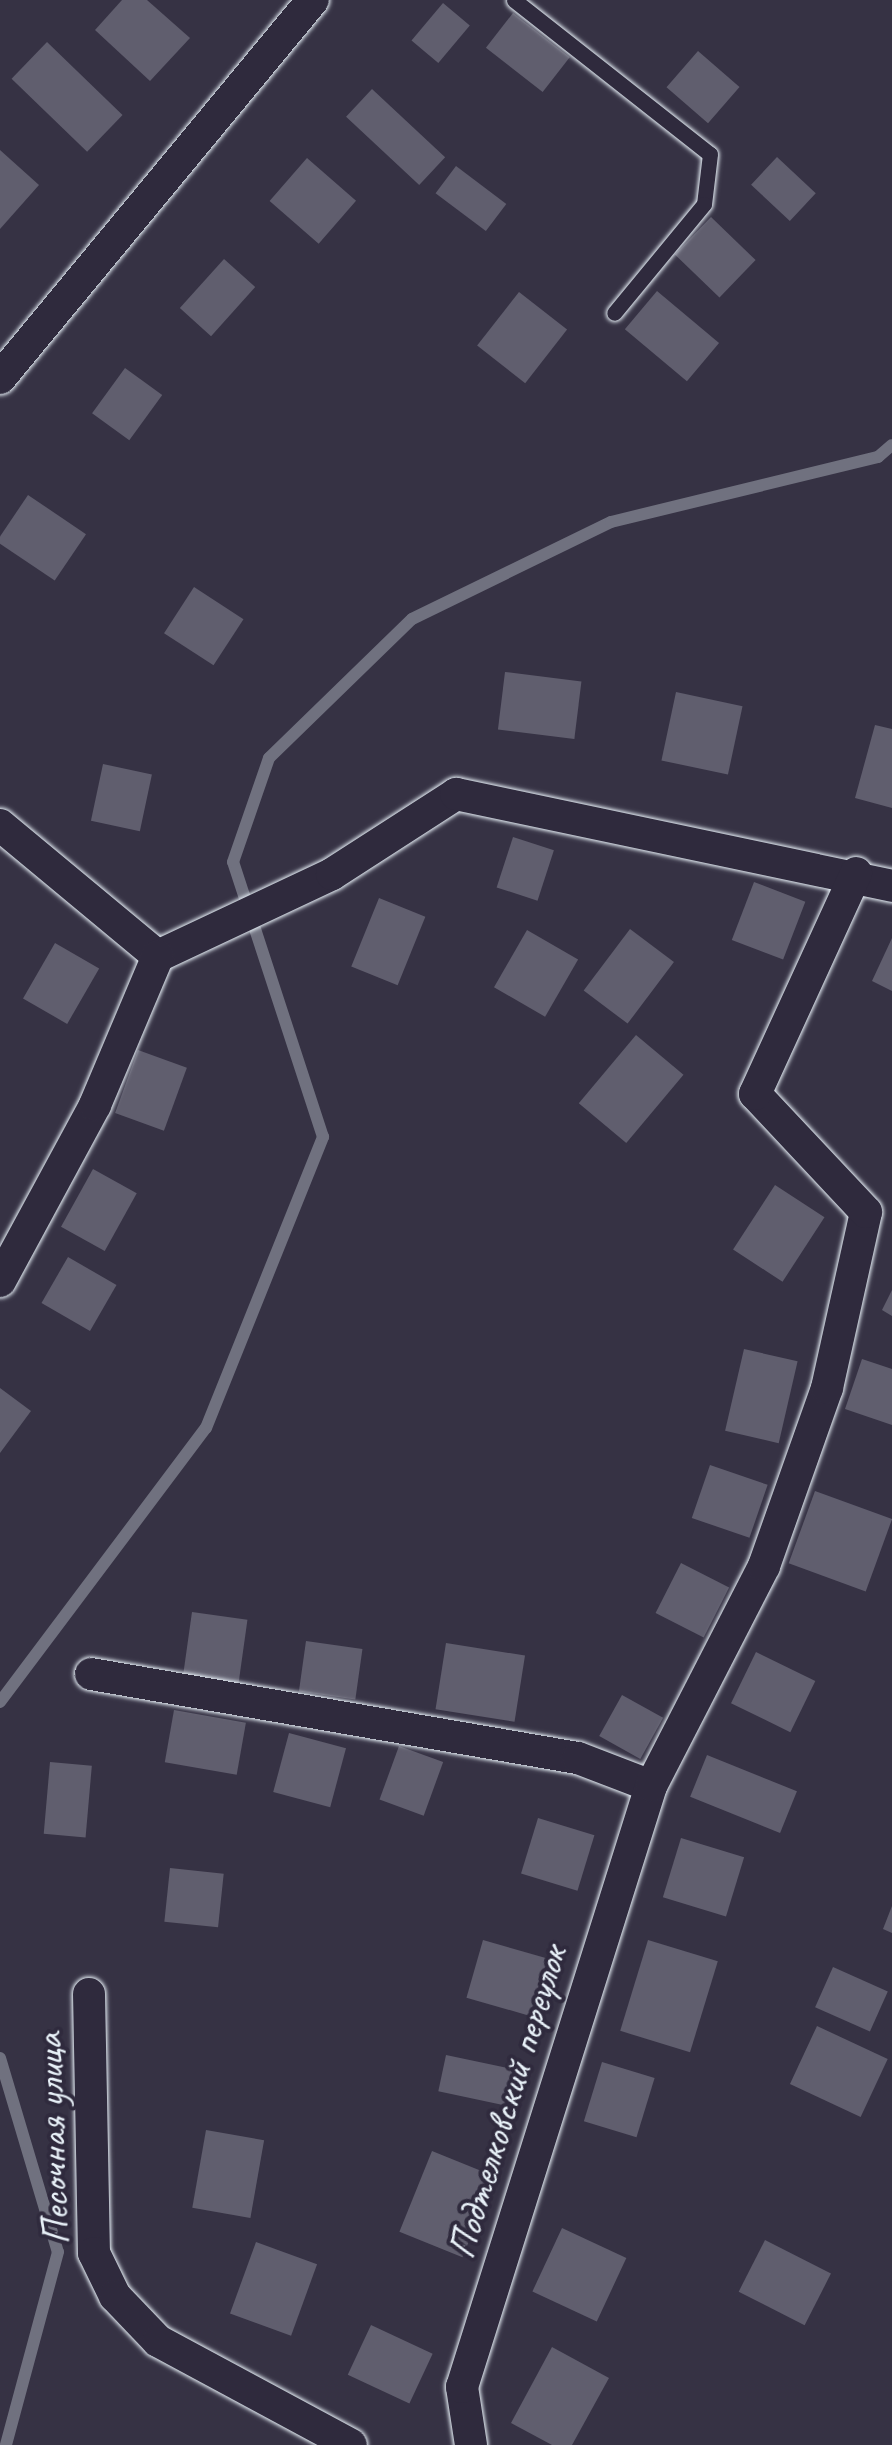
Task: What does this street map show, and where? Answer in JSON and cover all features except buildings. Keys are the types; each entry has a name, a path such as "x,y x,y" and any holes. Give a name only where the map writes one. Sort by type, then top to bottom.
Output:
{"street":[{"path":"0,378 313,0"},
{"path":"0,1281 95,1105 158,956 332,874 456,794 856,874 892,886"},
{"path":"0,825 158,956"},
{"name":"Подтелковский переулок","path":"471,2445 462,2387 651,1786 764,1566 831,1371 866,1212 755,1094 856,874"},
{"path":"91,1674 578,1758 651,1786"},
{"name":"Песочная улица","path":"89,1994 94,2254 115,2296 158,2341 352,2445"}],"lane":[{"path":"514,0 710,154 704,204 614,313"}],"waterway":[{"path":"0,1702 206,1428 323,1137 233,862 269,758 412,619 611,522 878,457 892,445"},
{"path":"0,2058 58,2252 6,2445"}]}
